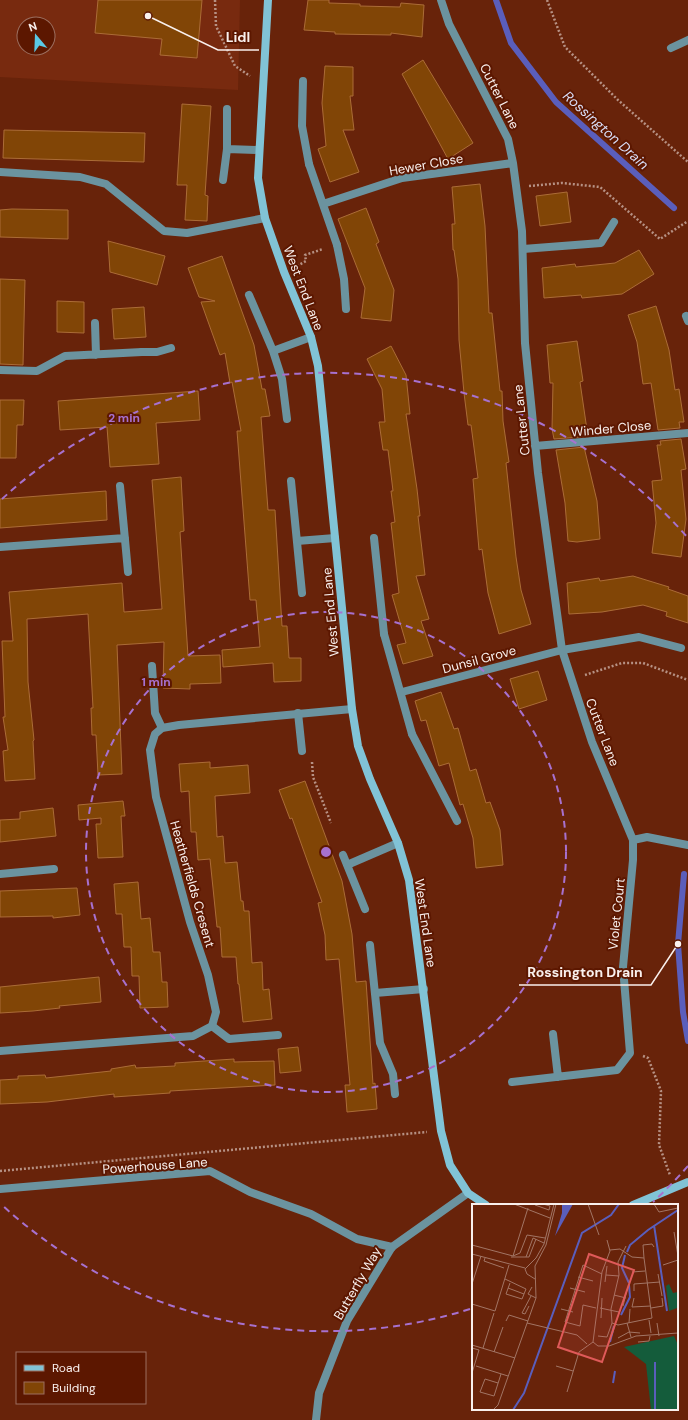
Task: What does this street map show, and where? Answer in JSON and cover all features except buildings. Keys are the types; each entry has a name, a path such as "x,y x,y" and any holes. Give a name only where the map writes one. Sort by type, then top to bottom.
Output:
{"street":[{"name":"West End Lane","path":"268,0 262,85 258,178 265,218 284,272 311,337 318,366 352,709 358,746 370,779 398,843 409,880 441,1131 450,1166 468,1194 484,1204"},
{"name":"Cutter Lane","path":"441,0 449,24 508,139 513,163 523,249 525,342 535,446 554,602 562,650 592,742 633,840"},
{"path":"672,48 688,40"},
{"path":"303,81 302,126 309,164 338,245 344,279 346,309"},
{"path":"223,180 227,149 227,109"},
{"path":"227,149 259,150"},
{"name":"Hewer Close","path":"323,204 402,178 513,163"},
{"path":"0,172 80,177 106,184 164,231 187,233 265,218"},
{"path":"523,249 602,243 614,222"},
{"path":"249,295 273,351 282,379 287,419"},
{"path":"95,323 96,355"},
{"path":"273,351 311,337"},
{"path":"0,370 37,371 65,356 158,352 171,348"},
{"name":"Winder Close","path":"535,446 688,434"},
{"path":"292,481 302,593"},
{"path":"120,486 128,572"},
{"path":"0,547 125,538"},
{"path":"297,541 335,538"},
{"path":"374,538 384,634 402,692 412,734 457,821"},
{"name":"Dunsil Grove","path":"402,692 562,650 639,637 681,648"},
{"path":"152,666 154,713 162,728 298,713 352,709"},
{"path":"298,713 302,751"},
{"name":"Heatherfields Cresent","path":"162,728 155,734 150,750 156,798 190,922 208,976 216,1012 212,1026"},
{"path":"633,840 647,837 688,845"},
{"name":"Violet Court","path":"630,1054 623,967 634,860 633,840"},
{"path":"347,865 398,843"},
{"path":"343,855 365,910"},
{"path":"0,874 54,869"},
{"path":"370,945 380,1043 393,1074 395,1094"},
{"path":"375,993 424,989"},
{"path":"0,1051 192,1036 212,1026 229,1039 278,1035"},
{"path":"553,1034 558,1077"},
{"path":"512,1082 617,1070 630,1054"},
{"name":"Powerhouse Lane","path":"0,1188 210,1171 250,1192 311,1214 357,1239 392,1247"},
{"path":"635,1204 675,1186 688,1182"},
{"name":"Butterfly Way","path":"316,1420 319,1393 347,1321 392,1247 468,1194"}],"path":[{"path":"215,0 216,26 235,66 262,85"},
{"path":"547,0 565,47 618,100 688,162"},
{"path":"516,188 562,183 600,187 660,238 688,222"},
{"path":"284,272 306,261 304,254 338,245"},
{"path":"571,680 622,664 643,664 688,680"},
{"path":"311,757 313,777 331,823"},
{"path":"630,1054 648,1058 661,1091 660,1145 675,1186"},
{"path":"0,1171 441,1131"}],"shaded area":[{"path":"0,0 240,0 238,90 0,77"}],"waterway":[{"name":"Rossington Drain","path":"496,0 511,43 556,102 674,208"},
{"name":"Rossington Drain","path":"684,874 678,944 683,1012 688,1041"}],"place":[{"name":"Lidl","path":"148,16"},
{"name":"Rossington Drain","path":"678,944"}]}
